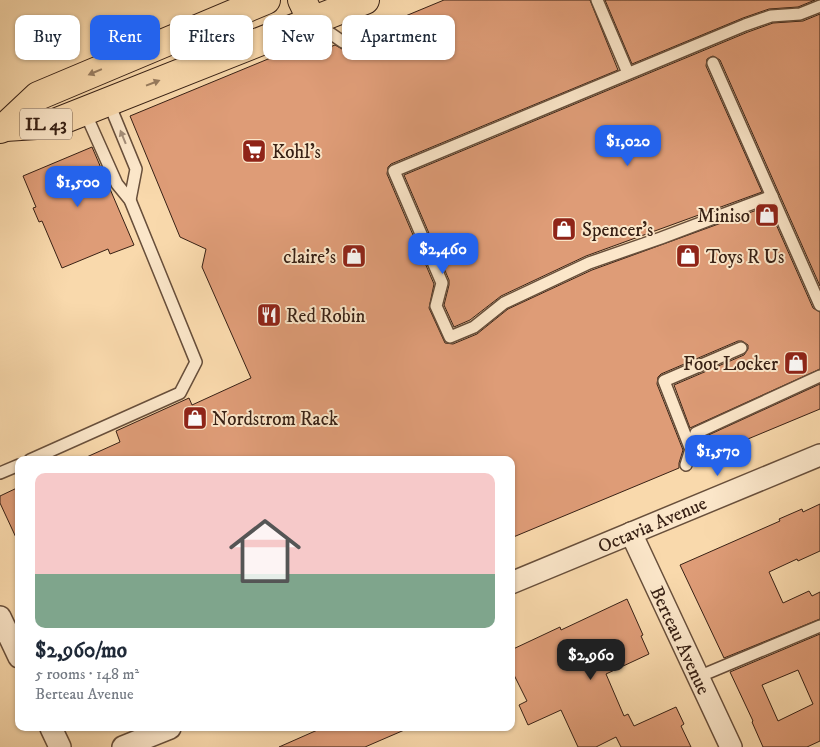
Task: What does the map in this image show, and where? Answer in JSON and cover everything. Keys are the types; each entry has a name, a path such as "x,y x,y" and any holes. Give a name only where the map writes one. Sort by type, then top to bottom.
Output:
{"main road":[{"name":"IL 43","path":"3,128 52,124 96,106 307,10 365,0"},
{"name":"IL 43","path":"3,128 38,96 257,2"}],"street":[{"name":"Octavia Avenue","path":"515,581 820,454"},
{"name":"Berteau Avenue","path":"631,532 731,747"},
{"path":"0,617 15,649"},
{"path":"52,731 60,747"},
{"path":"124,747 163,731"}],"lane":[{"path":"597,0 628,73"},
{"path":"772,196 589,263 504,303 474,327 450,337 436,306 442,284 394,172 745,25 772,16 800,14 820,6"},
{"path":"307,10 342,41"},
{"path":"713,63 820,305"},
{"path":"39,456 180,392 196,362 130,200 117,184 96,106"},
{"path":"96,106 136,169 130,200"},
{"path":"691,450 664,381 741,348"},
{"path":"686,465 696,433 820,376"},
{"path":"0,473 15,467"},
{"path":"698,677 820,626"}],"building":[{"path":"444,0 590,0 618,70 391,164 388,167 387,174 434,284 429,308 445,343 453,344 477,334 508,309 592,270 768,206 813,308 820,312 820,369 690,428 674,385 744,355 748,345 738,341 661,374 658,377 657,384 683,450 679,468 515,536 515,456 89,456 120,442 116,431 189,398 192,405 251,378 202,267 206,249 180,237 130,116 266,60 332,60 332,46 335,45 342,49 342,60 455,60 455,15 408,15"},
{"path":"605,0 815,0 798,7 769,9 743,18 632,64"},
{"path":"820,14 820,286 720,60 713,56 707,59 706,66 762,192 586,256 501,296 470,320 454,327 444,305 449,280 404,175 748,32 773,23 803,21"},
{"path":"92,147 134,245 110,254 108,249 62,268 42,221 39,222 33,208 36,207 23,176"},
{"path":"820,384 820,409 695,461 702,438"},
{"path":"15,489 15,535 0,503 0,496"},
{"path":"820,504 820,551 769,572 783,603 809,591 812,596 820,592 820,619 724,658 680,565 780,521 779,519 802,509 803,512"},
{"path":"627,599 649,654 606,674 624,716 628,714 634,726 676,707 684,724 681,726 691,747 621,747 616,737 596,747 578,747 561,710 528,725 519,705 527,701 515,677 515,648 560,627 561,630"},
{"path":"820,634 820,741 807,747 763,747 730,672","holes":["798,670 813,704 778,721 762,685"]},
{"path":"315,731 402,731 365,747 279,747"}],"place":[{"name":"Kohl's","path":"254,151"},
{"name":"Miniso","path":"767,215"},
{"name":"Spencer's","path":"564,229"},
{"name":"claire's","path":"354,256"},
{"name":"Toys R Us","path":"688,256"},
{"name":"Red Robin","path":"269,315"},
{"name":"Foot Locker","path":"796,363"},
{"name":"Nordstrom Rack","path":"195,418"}]}
